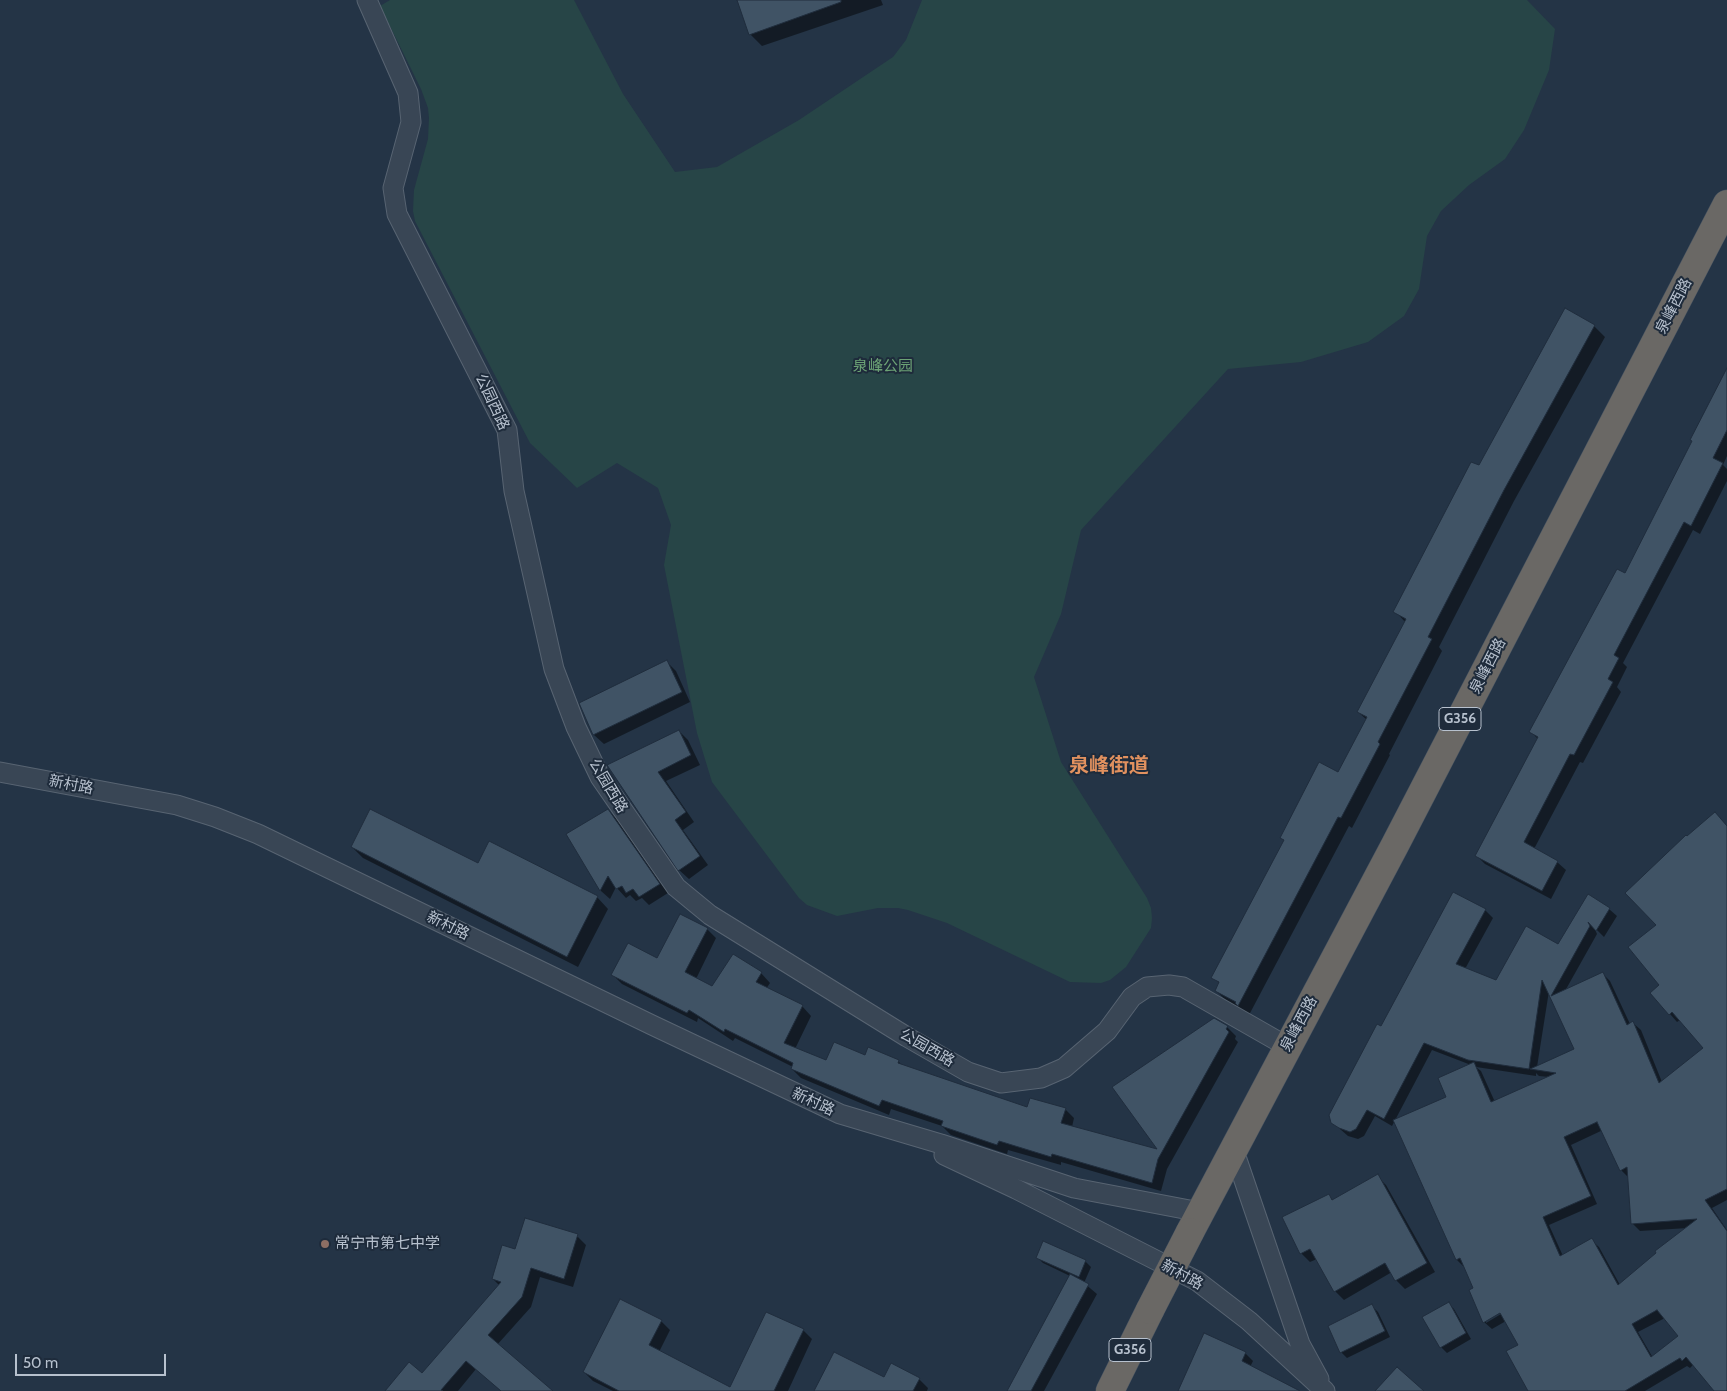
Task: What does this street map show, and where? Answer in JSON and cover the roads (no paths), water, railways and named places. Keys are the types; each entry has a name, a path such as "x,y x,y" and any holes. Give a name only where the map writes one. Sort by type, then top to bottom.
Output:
{"highway":[{"name":"泉峰西路","path":"1195,1222 1395,845 1727,204"},
{"name":"G356","path":"1110,1391 1195,1222"}],"street":[{"name":"公园西路","path":"367,0 408,93 410,122 393,188 397,214 507,430 514,491 554,670 576,726 600,777 676,886 710,915 907,1037 968,1072 1002,1082 1041,1078 1064,1068 1107,1031 1132,998 1147,987 1168,985 1182,987 1288,1047"},
{"name":"新村路","path":"0,772 177,805 215,817 258,834 652,1026 840,1114 941,1144 1074,1188 1195,1222"},
{"name":"新村路","path":"881,1126 1016,1189 1197,1281 1249,1321 1326,1391"},
{"path":"1233,1148 1300,1344 1326,1391"}],"place":[{"name":"常宁市第七中学","path":"325,1244"}],"district":[{"name":"泉峰街道","path":"1109,766"}],"park label":[{"name":"泉峰公园","path":"883,367"}]}
